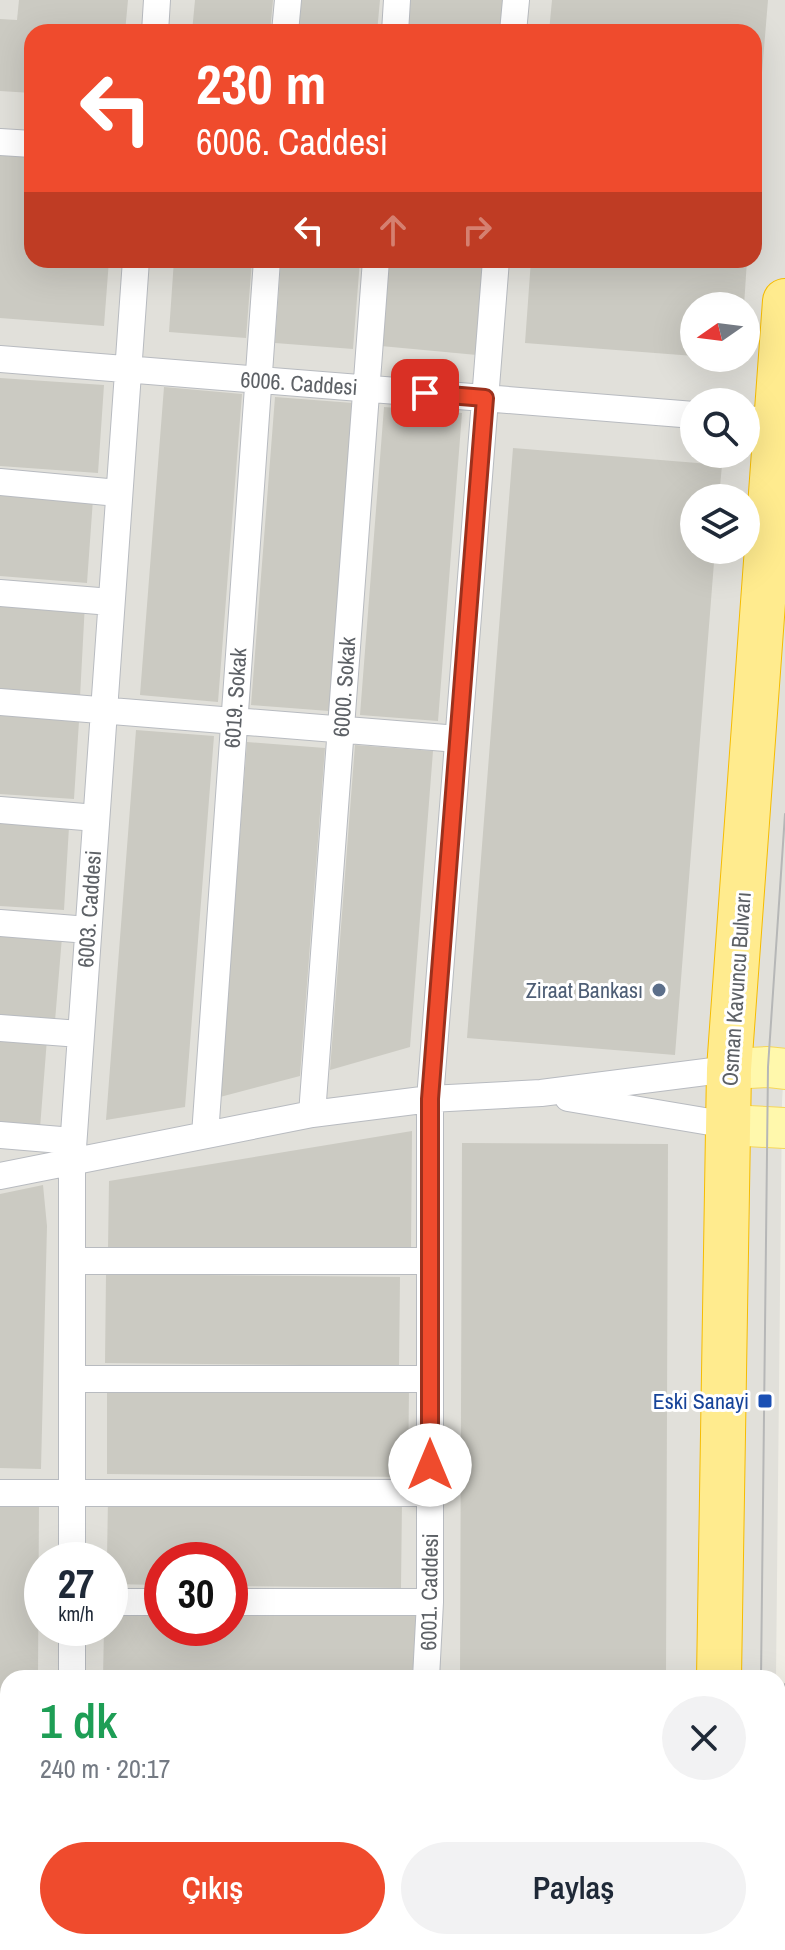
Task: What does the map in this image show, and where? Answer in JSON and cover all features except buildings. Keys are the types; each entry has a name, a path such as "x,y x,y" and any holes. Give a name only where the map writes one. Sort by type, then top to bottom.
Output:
{"highway":[{"name":"Osman Kavuncu Bulvarı","path":"760,421 785,301"},
{"name":"Osman Kavuncu Bulvarı","path":"719,1670 729,1069 758,468"}],"main road":[{"path":"729,1069 785,1069"},
{"path":"728,1125 785,1128"}],"street":[{"path":"156,24 157,0"},
{"path":"286,24 288,0"},
{"path":"396,24 397,0"},
{"path":"514,24 516,0"},
{"path":"0,142 24,144"},
{"name":"6003. Caddesi","path":"72,1542 72,1152 135,268"},
{"name":"6019. Sokak","path":"205,1135 266,268"},
{"name":"6000. Sokak","path":"312,1114 375,268"},
{"name":"6001. Caddesi","path":"426,1670 430,1602 430,1099 495,268"},
{"name":"6006. Caddesi","path":"0,359 680,414"},
{"path":"0,482 118,493"},
{"path":"0,593 111,602"},
{"path":"0,702 458,739"},
{"path":"0,810 96,818"},
{"path":"0,923 88,930"},
{"path":"0,1028 80,1034"},
{"path":"0,1176 72,1152 205,1135 312,1114 430,1099 541,1093 729,1069"},
{"path":"541,1093 728,1125"},
{"path":"0,1135 72,1152"},
{"path":"72,1261 430,1261"},
{"path":"72,1379 430,1379"},
{"path":"0,1493 430,1493"},
{"path":"248,1602 430,1602"},
{"path":"72,1646 72,1670"}],"shaded area":[{"name":"Eski Sanayi","path":"0,0 785,0 785,1057 776,1670 0,1670"}],"tram line":[{"path":"761,1670 768,1067 785,814"}],"place":[{"name":"Ziraat Bankası","path":"659,990"},
{"name":"Eski Sanayi","path":"765,1401"}],"route":[{"path":"425,393 485,398 430,1099 430,1465"}]}
